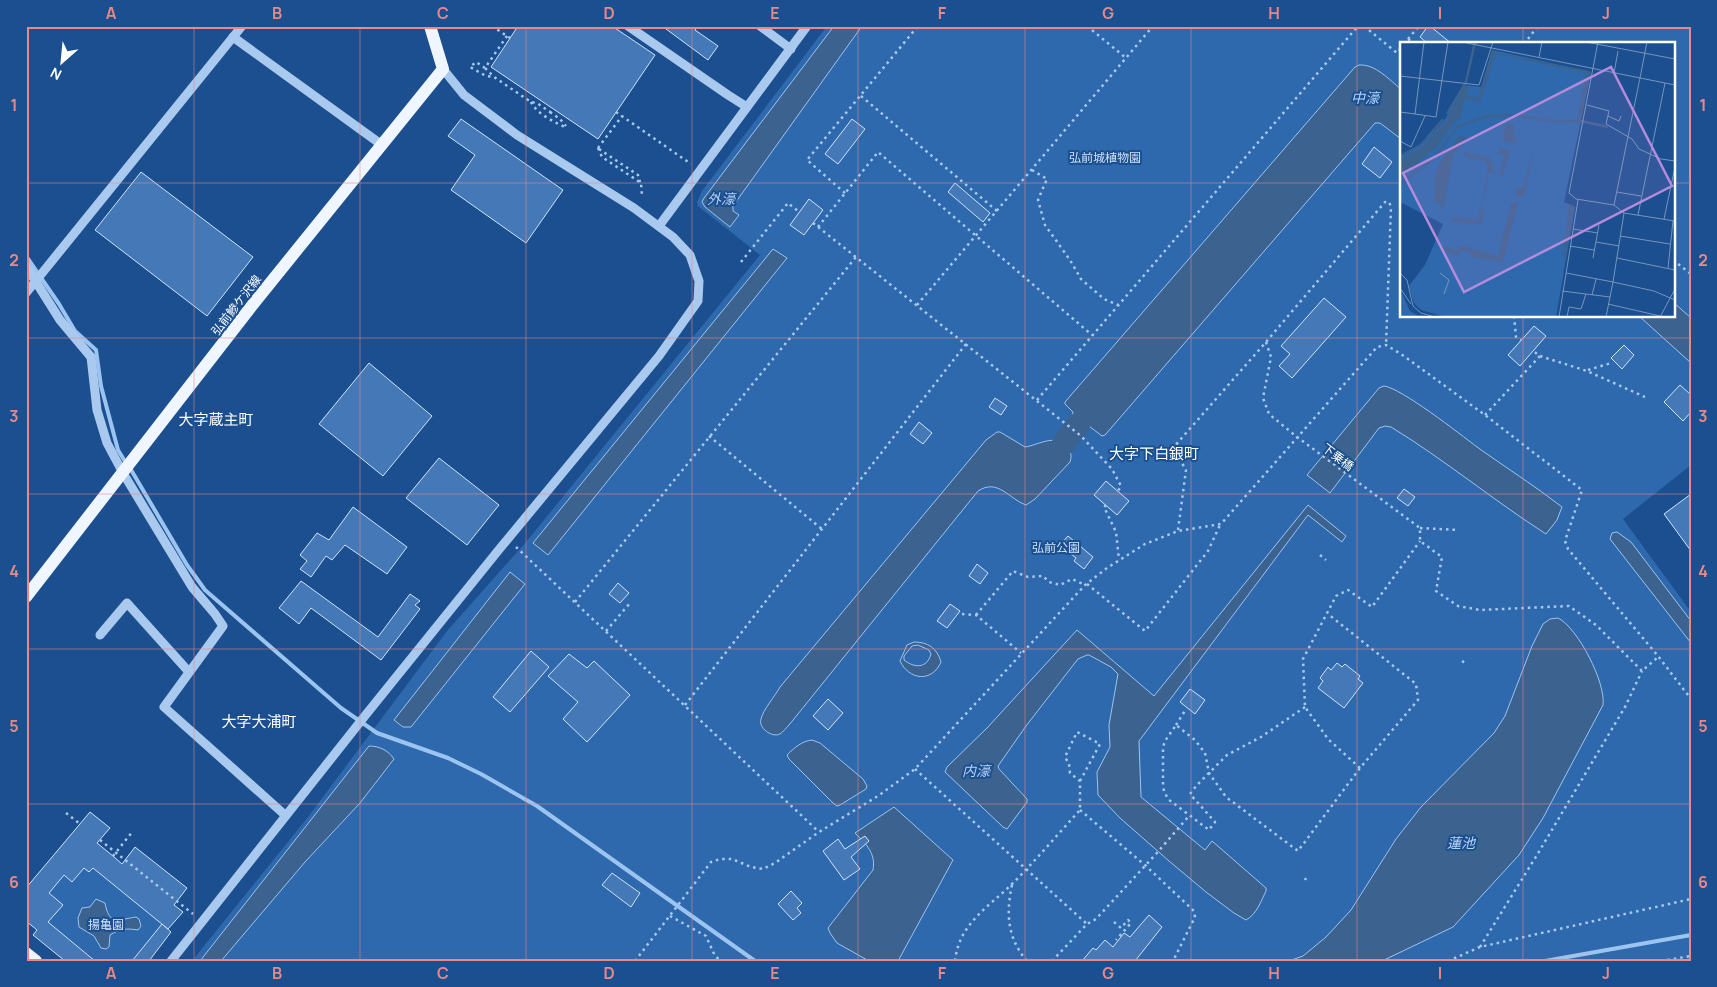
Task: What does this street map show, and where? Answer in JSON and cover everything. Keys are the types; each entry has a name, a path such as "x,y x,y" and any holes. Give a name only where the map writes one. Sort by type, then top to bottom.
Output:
{"main road":[{"path":"430,26 444,68"},
{"name":"弘前鰺ケ沢線","path":"26,597 254,303 444,68"},
{"path":"26,953 36,961"}],"street":[{"path":"26,293 242,26"},
{"path":"628,26 747,107"},
{"path":"760,26 791,49"},
{"path":"659,226 807,26"},
{"path":"234,37 382,145"},
{"path":"171,961 364,717 659,356 698,301 699,281 690,255 673,237 517,134 464,95 444,68"},
{"path":"26,266 40,276 60,320 91,357 97,410 107,443 126,468 192,588 223,626 164,707 285,815"},
{"path":"100,635 127,603 189,672"}],"path":[{"path":"485,68 509,37 492,26"},
{"path":"845,193 807,160 918,26"},
{"path":"1087,26 1126,58"},
{"path":"917,306 1153,26"},
{"path":"1036,400 1358,26"},
{"path":"1364,26 1397,53 1400,49"},
{"path":"1406,42 1419,26"},
{"path":"1526,42 1538,26"},
{"path":"1408,39 1412,42"},
{"path":"494,77 486,76 470,67 476,62 530,102 534,108 567,128 560,119 537,103 530,102"},
{"path":"860,95 997,211"},
{"path":"550,112 553,109"},
{"path":"616,112 692,164"},
{"path":"598,148 622,116"},
{"path":"598,148 638,174 642,196"},
{"path":"598,148 602,157 641,183"},
{"path":"818,226 878,152 1092,335"},
{"path":"619,168 622,164"},
{"path":"1032,170 1048,179 1038,200 1045,225 1081,279 1104,298 1118,305"},
{"path":"1178,531 1186,470 1173,448 1385,202 1389,202 1392,206 1386,345"},
{"path":"742,262 788,203 800,212"},
{"path":"813,222 1081,436 1112,469 1121,486 1118,491"},
{"path":"575,602 856,257"},
{"path":"1674,261 1691,274"},
{"path":"1514,318 1516,337 1521,340"},
{"name":"下乗橋","path":"1266,342 1271,358 1263,398 1269,414 1420,528"},
{"path":"685,706 966,344"},
{"path":"976,615 1013,571 1028,577 1043,576 1060,585 1072,579 1086,584 1145,631 1208,551 1221,524 1366,362 1377,347 1386,345 1485,415 1582,490 1565,541 1568,549 1658,656 1691,699"},
{"path":"1533,351 1540,356 1587,370 1645,397"},
{"path":"1485,415 1540,356"},
{"path":"1587,370 1610,363"},
{"path":"709,436 823,530"},
{"path":"1106,505 1104,507 1108,518 1116,532 1119,560"},
{"path":"635,961 711,862 720,858 732,859 750,867 763,869 878,796 915,769 1086,584 1145,544 1178,531 1221,524"},
{"path":"1360,768 1328,739 1305,707 1303,659 1336,596 1348,590 1372,607 1420,541 1420,528 1459,530"},
{"path":"508,539 819,832"},
{"path":"1420,541 1442,557 1436,591 1458,606 1480,610 1569,606 1596,625 1642,671"},
{"path":"1320,555 1326,560"},
{"path":"606,631 630,603"},
{"path":"962,614 976,615 1021,653"},
{"path":"1176,725 1195,740 1205,754 1209,773 1226,797 1298,851 1360,768 1418,700 1416,684 1328,614"},
{"path":"1480,947 1625,707 1642,671 1658,656"},
{"path":"1186,710 1163,747 1163,786 1168,798 1209,830 1215,822 1190,794 1227,756 1261,737 1305,707"},
{"path":"955,961 956,952 962,937 971,924 991,901 1012,884 1080,810 1080,781 1100,744 1078,732 1065,757 1069,764 1070,773 1080,781"},
{"path":"915,769 1087,924"},
{"path":"1080,810 1146,866 1194,911 1195,917 1173,961"},
{"path":"66,813 80,824"},
{"path":"1052,961 1087,924 1096,919 1190,816"},
{"path":"112,856 133,831"},
{"path":"100,840 192,914"},
{"path":"1012,884 1008,902 1011,933 1014,944 1027,961"},
{"path":"1448,961 1480,947 1691,899"},
{"path":"670,916 706,936 715,956 721,961"},
{"path":"1114,922 1121,928 1128,920 1131,923 1116,940"},
{"path":"1661,961 1691,956"}],"green space":[{"name":"弘前公園","path":"827,26 1691,26 1691,465 1623,519 1691,612 1691,961 192,961 308,817 447,631 526,542 760,255 698,206 697,202 702,191"},
{"name":"揚亀園","path":"84,868 93,868 162,924 132,961 93,961 45,920 44,890 64,875 72,882"}],"water":[{"name":"外濠","path":"834,26 862,26 733,206 733,211 739,215 730,227 705,207 702,202 704,198"},
{"name":"中濠","path":"1365,65 1371,67 1400,88 1400,138 1380,123 1375,123 1105,435 1102,436 1085,423 1081,427 1072,420 1073,412 1065,402 1355,67"},
{"path":"773,249 787,258 548,555 533,543"},
{"path":"1674,303 1691,318 1691,363 1641,318 1674,318"},
{"path":"1384,386 1416,403 1562,507 1557,520 1546,534 1391,427 1379,428 1330,493 1307,475 1379,388"},
{"path":"997,432 1025,447 1052,440 1062,443 1069,450 1070,462 1035,499 1026,505 997,488 985,488 978,491 789,725 777,735 766,731 761,722 762,715 780,687 986,440"},
{"name":"内濠","path":"1308,505 1346,536 1342,542 1308,515 1139,741 1141,797 1205,850 1212,841 1266,888 1258,907 1246,920 1206,892 1169,861 1120,818 1098,795 1097,772 1110,747 1109,725 1118,674 1111,667 1089,655 1078,659 1026,726 998,766 1027,799 1027,802 1007,829 945,772 947,767 987,728 1077,630 1154,696"},
{"path":"1617,532 1631,542 1691,621 1691,643 1610,539 1612,533"},
{"path":"510,572 525,584 411,727 403,727 394,720"},
{"name":"蓮池","path":"1558,618 1574,633 1589,657 1600,684 1603,705 1543,818 1519,855 1453,927 1382,961 1289,961 1303,956 1326,937 1351,910 1396,839 1421,807 1494,733 1505,716 1532,646 1543,624 1550,619"},
{"path":"919,642 931,647 937,653 941,662 937,669 926,676 915,675 909,672 900,661 907,645","holes":["918,645 929,650 931,654 923,665 912,665 904,660 904,656 912,646"]},
{"path":"812,740 820,743 863,779 867,786 866,789 840,805 837,806 833,803 787,755 795,747"},
{"path":"369,746 383,749 394,759 360,803 305,862 221,961 200,961"},
{"path":"894,807 953,860 898,961 869,961 837,943 828,928 873,870 872,854 855,833"},
{"path":"96,899 105,903 112,918 119,920 136,917 139,919 141,926 138,930 130,929 113,933 110,935 109,947 106,949 101,948 94,936 79,927 78,918 82,908 90,907"}],"building":[{"path":"518,26 612,26 655,55 598,139 491,67"},
{"path":"662,26 698,26 695,30 718,46 708,60"},
{"path":"1430,26 1450,42 1426,42 1420,37"},
{"path":"461,119 563,190 526,243 451,190 475,155 448,136"},
{"path":"852,119 865,129 838,164 825,154"},
{"path":"1374,147 1392,162 1380,178 1362,164"},
{"path":"141,172 253,257 207,316 95,230"},
{"path":"955,183 990,213 983,222 948,192"},
{"path":"809,199 823,210 804,235 790,225"},
{"path":"1324,298 1346,317 1292,378 1279,366 1290,354 1281,346"},
{"path":"1534,326 1546,336 1520,366 1508,355"},
{"path":"1624,345 1634,355 1622,369 1611,358"},
{"path":"369,363 432,416 383,476 319,424"},
{"path":"1680,385 1691,395 1691,412 1683,421 1664,402"},
{"path":"995,398 1007,406 1001,415 989,407"},
{"path":"919,422 932,433 923,444 910,434"},
{"path":"439,458 499,505 467,545 406,498"},
{"path":"1106,481 1129,501 1117,515 1094,495"},
{"path":"1404,489 1415,497 1408,506 1397,498"},
{"path":"1691,494 1691,551 1664,514"},
{"path":"353,507 407,547 387,574 345,545 332,560 326,556 311,577 300,569 307,561 300,555 317,533 329,540"},
{"path":"1068,536 1093,557 1084,569 1074,561 1076,558 1060,545"},
{"path":"977,564 988,573 980,584 969,576"},
{"path":"301,581 378,637 410,594 420,601 415,605 420,609 381,660 311,608 299,624 279,608"},
{"path":"618,583 629,593 620,603 609,594"},
{"path":"950,604 960,611 947,628 937,621"},
{"path":"531,651 549,667 510,712 493,697"},
{"path":"569,654 587,668 594,661 630,695 587,742 563,719 578,702 548,676"},
{"path":"1337,663 1342,667 1345,664 1360,676 1358,679 1363,683 1344,708 1318,688 1323,681 1320,678 1328,667 1331,670"},
{"path":"1190,689 1205,700 1195,714 1180,702"},
{"path":"828,699 843,713 828,730 813,716"},
{"path":"90,812 110,828 97,843 122,864 135,847 187,888 174,905 183,912 168,929 93,868 89,872 84,868 72,882 64,875 49,893 63,905 48,922 95,961 65,961 33,935 37,930 26,921 26,888"},
{"path":"865,836 869,841 851,857 860,869 844,880 823,851 838,839 845,849"},
{"path":"612,873 640,893 631,907 602,885"},
{"path":"791,891 802,903 797,908 801,913 793,920 778,904"},
{"path":"1149,915 1162,927 1135,961 1082,961 1093,948 1096,950 1105,940 1113,947 1124,933 1130,937"},
{"path":"162,924 171,932 149,961 132,961"}],"waterway":[{"path":"26,256 75,331 96,350 101,386 118,450 126,463"},
{"path":"1064,443 1078,425"},
{"path":"130,468 187,565 205,590 341,708 377,733 448,758 481,774 537,806 755,961"},
{"path":"1545,961 1691,935"}],"district":[{"name":"大字蔵主町","path":"216,419"},
{"name":"大字下白銀町","path":"1154,453"},
{"name":"大字大浦町","path":"259,721"}],"park label":[{"name":"弘前城植物園","path":"1105,157"}]}
